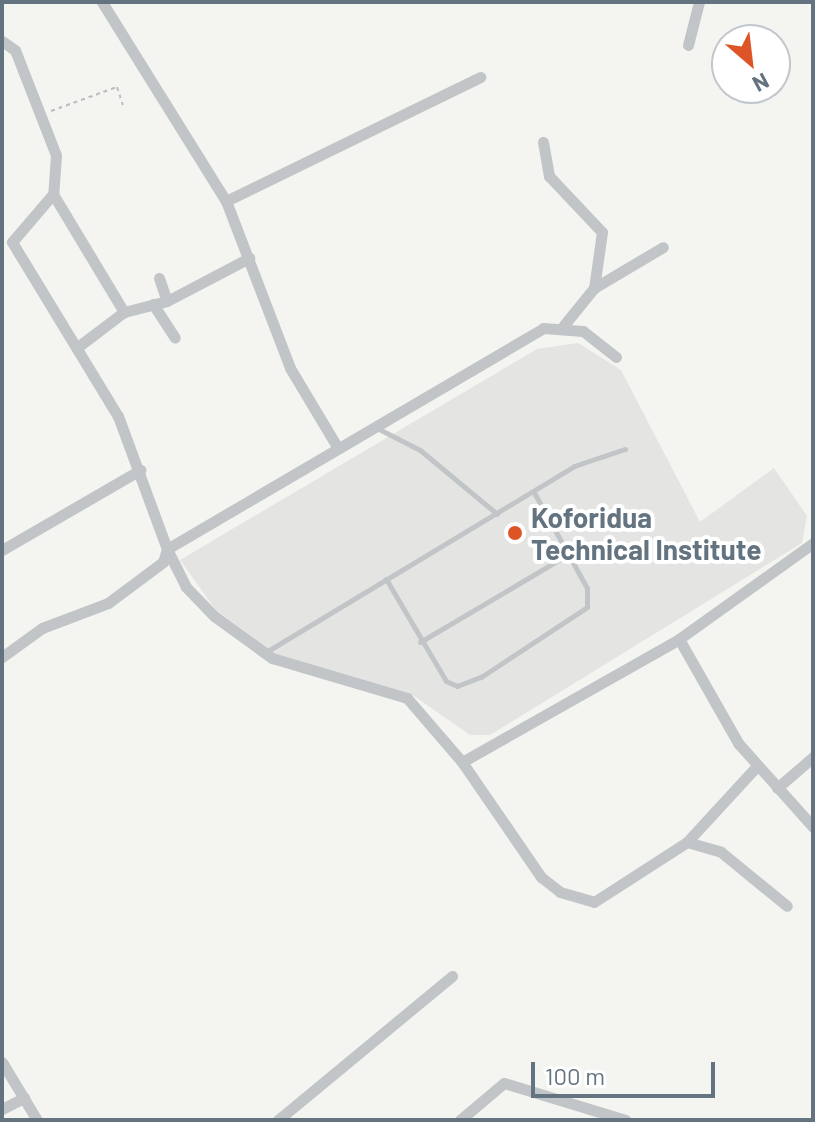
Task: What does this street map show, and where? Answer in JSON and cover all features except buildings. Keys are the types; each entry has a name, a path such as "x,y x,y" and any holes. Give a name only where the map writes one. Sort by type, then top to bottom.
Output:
{"street":[{"path":"102,2 226,201 290,368 336,445"},
{"path":"688,45 699,2"},
{"path":"2,41 15,50 43,115 56,155 53,194 124,312"},
{"path":"226,201 480,77"},
{"path":"543,142 549,176 602,232 594,288"},
{"path":"53,194 7,244 79,346 140,470 167,549 195,597 265,653 407,698 462,762 541,877 560,892 594,902 687,842 757,766"},
{"path":"2,657 42,628 108,603 163,562 167,549 370,424 529,335 564,325 594,288 663,247"},
{"path":"79,346 124,312 167,301 249,258"},
{"path":"159,278 167,301"},
{"path":"153,304 175,338"},
{"path":"564,325 616,357"},
{"path":"2,550 140,470"},
{"path":"462,762 679,639 813,543"},
{"path":"679,639 707,700 757,766 813,827"},
{"path":"777,788 813,757"},
{"path":"687,842 721,852 787,906"},
{"path":"278,1120 452,976"},
{"path":"2,1062 37,1120"},
{"path":"460,1120 504,1083 626,1120"},
{"path":"2,1109 24,1098"}],"lane":[{"path":"370,424 420,450 497,514"},
{"path":"265,653 535,494 574,466 625,449"},
{"path":"386,579 420,642 446,681 457,686 481,677 587,607 587,588 535,494"},
{"path":"420,642 569,554"}],"path":[{"path":"43,115 98,90 117,87 123,105"}],"shaded area":[{"name":"Koforidua Technical Institute","path":"578,343 621,370 700,522 774,468 807,516 802,543 490,735 470,735 414,696 297,665 269,650 215,609 180,560 537,349"}],"place":[{"name":"Koforidua Technical Institute","path":"515,533"}]}
